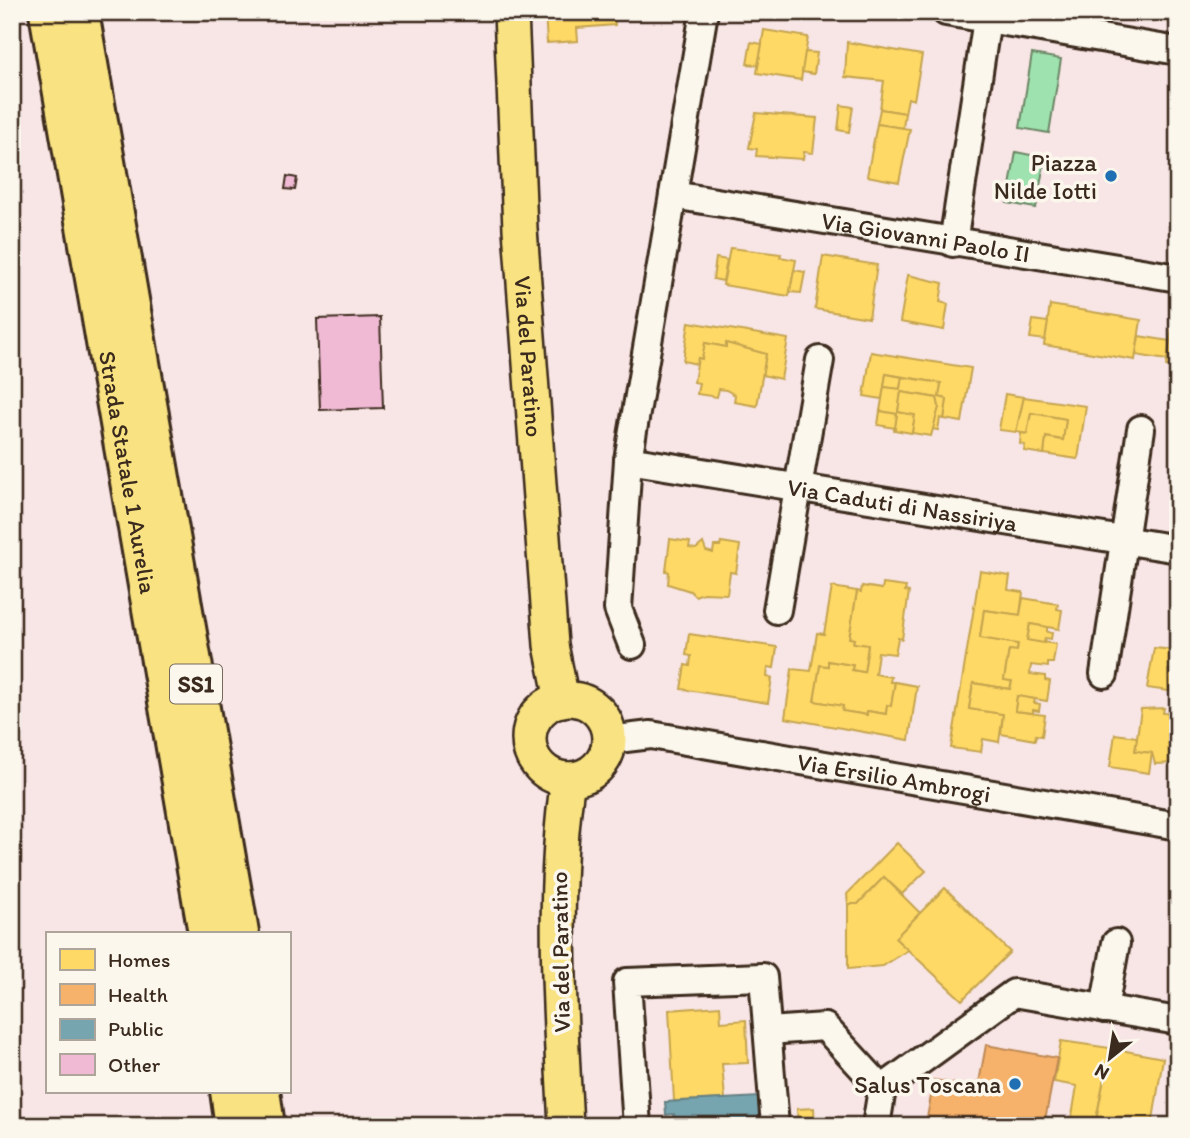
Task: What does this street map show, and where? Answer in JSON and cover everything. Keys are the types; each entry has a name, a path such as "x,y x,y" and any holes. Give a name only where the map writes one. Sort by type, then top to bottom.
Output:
{"highway":[{"name":"Strada Statale 1 Aurelia","path":"49,12 208,932"},
{"name":"Strada Statale 1 Aurelia","path":"79,12 239,932"},
{"path":"230,1092 235,1126"},
{"path":"260,1092 265,1126"}],"main road":[{"name":"Via del Paratino","path":"511,12 520,229 551,645 562,700"},
{"path":"562,700 579,701 595,709 605,723 609,740 607,750 596,768 588,774 568,779 541,768 535,761 529,742 537,715 552,702 562,700"},
{"name":"Via del Paratino","path":"566,1126 558,968 559,841 568,779"}],"street":[{"path":"632,645 618,609 628,460 704,12"},
{"path":"946,12 1178,51"},
{"path":"953,243 987,19"},
{"name":"Via Giovanni Paolo II","path":"673,195 1178,278"},
{"path":"776,610 820,360"},
{"path":"1104,674 1141,429"},
{"name":"Via Caduti di Nassiriya","path":"628,460 1178,549"},
{"name":"Via Ersilio Ambrogi","path":"609,740 651,735 1178,826"},
{"path":"1104,1009 1116,943"},
{"path":"637,1126 627,982 763,977 775,1126"},
{"path":"876,1126 882,1089 1014,993 1178,1021"},
{"path":"768,1031 825,1027 882,1089"}],"green space":[{"path":"1032,54 1061,59 1049,133 1020,128"},
{"path":"1016,152 1045,158 1036,208 1007,203"}],"building: Homes":[{"path":"545,12 614,12 615,25 577,28 578,41 547,43"},
{"path":"764,30 808,37 801,80 757,73"},
{"path":"751,42 762,44 758,65 747,64"},
{"path":"847,42 922,55 914,100 908,98 905,113 880,109 884,81 845,77"},
{"path":"805,52 817,53 814,74 802,72"},
{"path":"841,105 853,107 849,132 838,130"},
{"path":"880,109 905,113 903,128 877,124"},
{"path":"756,113 817,118 813,153 804,152 803,159 756,156 757,149 749,148"},
{"path":"877,124 910,129 899,182 867,176"},
{"path":"730,248 781,254 780,257 796,260 789,296 723,285"},
{"path":"823,256 877,265 869,318 815,309"},
{"path":"716,258 727,260 723,281 713,279"},
{"path":"794,270 805,272 801,293 790,292"},
{"path":"908,275 943,283 940,302 948,304 944,330 900,322"},
{"path":"1050,305 1141,320 1135,360 1044,345"},
{"path":"1033,320 1048,322 1045,340 1030,338"},
{"path":"689,322 788,339 781,379 762,375 766,354 726,343 726,347 705,343 702,359 698,358 697,364 683,361"},
{"path":"1172,326 1178,327 1178,368 1166,366"},
{"path":"1139,336 1170,341 1167,360 1136,355"},
{"path":"705,343 726,347 726,343 766,354 757,406 734,402 735,395 726,390 719,389 717,397 697,394 699,383 694,382 698,358 702,359"},
{"path":"871,352 971,368 962,422 944,419 947,399 939,397 941,383 886,374 882,399 864,396"},
{"path":"886,374 902,377 900,389 884,387"},
{"path":"902,377 941,383 939,397 947,399 944,419 940,418 938,430 932,429 939,407 937,398 901,392 898,412 915,415 912,433 894,430 897,414 880,411 884,387 900,389"},
{"path":"901,392 937,398 939,407 931,436 912,433 915,415 898,412"},
{"path":"1005,394 1024,397 1016,432 999,430"},
{"path":"1024,397 1086,406 1078,459 1044,454 1046,437 1063,440 1066,419 1031,413 1027,434 1016,432"},
{"path":"880,411 897,414 895,428 878,425"},
{"path":"1031,413 1066,419 1063,440 1046,437 1044,454 1024,451 1025,445 1020,444 1021,433 1027,434"},
{"path":"670,539 690,542 689,548 696,549 703,543 706,551 713,553 714,546 720,546 721,542 740,545 736,573 730,572 727,594 703,593 695,596 690,591 668,584 669,572 666,571"},
{"path":"980,571 1010,576 1008,590 1023,592 1020,615 984,610 980,638 1018,644 1017,651 1009,650 1004,680 1012,681 1010,689 973,683 969,709 1003,714 999,742 983,739 981,752 951,748"},
{"path":"883,584 906,587 905,591 909,592 902,639 898,638 895,654 878,652 875,674 891,677 890,682 895,682 891,706 887,705 886,714 867,711 867,715 842,711 843,706 814,701 820,665 828,666 828,661 853,665 852,670 864,672 868,645 853,643 854,639 849,638 857,591 861,592 862,586 882,589"},
{"path":"832,587 857,591 849,638 854,639 853,643 868,645 864,672 852,670 853,665 828,661 828,666 820,665 814,701 843,706 842,711 867,715 867,711 886,714 887,705 891,706 895,682 917,686 909,740 785,718 792,669 811,671 817,633 824,634"},
{"path":"1023,598 1058,604 1057,609 1062,610 1059,629 1030,624 1027,640 1056,644 1053,663 1048,663 1048,667 1031,665 1030,674 1045,676 1045,680 1050,681 1047,701 1017,696 1015,711 1045,715 1042,736 1036,735 1035,740 1001,734 1003,714 969,709 973,683 1010,689 1012,681 1004,680 1009,650 1017,651 1018,644 980,638 984,610 1020,615"},
{"path":"1030,624 1047,627 1047,632 1052,633 1051,639 1045,638 1044,643 1027,640"},
{"path":"689,634 777,647 774,668 768,667 767,677 772,678 768,703 681,689 685,665 690,666 691,656 686,655"},
{"path":"1154,648 1174,650 1173,661 1178,664 1177,671 1168,670 1169,691 1147,688"},
{"path":"1178,664 1178,692 1169,691 1168,670 1177,671"},
{"path":"1017,696 1035,699 1034,703 1040,704 1039,711 1015,711"},
{"path":"1173,705 1178,705 1178,763 1155,764 1152,753 1135,751 1141,709 1164,708 1163,713 1172,714"},
{"path":"1115,734 1137,737 1135,751 1152,753 1149,773 1110,767"},
{"path":"897,843 926,871 902,894 884,877 858,904 848,904 847,894"},
{"path":"884,877 920,913 895,938 908,950 883,966 848,969 848,904 858,904"},
{"path":"945,888 1010,952 962,1000 895,938"},
{"path":"720,1006 721,1022 746,1020 748,1063 722,1064 725,1099 674,1101 669,1010"},
{"path":"1061,1041 1110,1048 1095,1125 1071,1122 1077,1086 1054,1082"},
{"path":"1110,1048 1163,1058 1152,1126 1095,1126"},
{"path":"814,1108 815,1126 798,1126 797,1109"}],"building: Health":[{"name":"Salus Toscana","path":"986,1045 1057,1058 1044,1125 1052,1126 903,1126 904,1119 926,1123 934,1080 978,1088"}],"building: Public":[{"path":"760,1097 762,1126 675,1126 674,1114 666,1115 665,1102"}],"building: Other":[{"path":"287,176 297,178 295,190 285,189"},
{"path":"380,317 383,408 320,410 317,319"}],"place":[{"name":"Piazza Nilde Iotti","path":"1111,176"},
{"name":"Salus Toscana","path":"1015,1084"}]}
